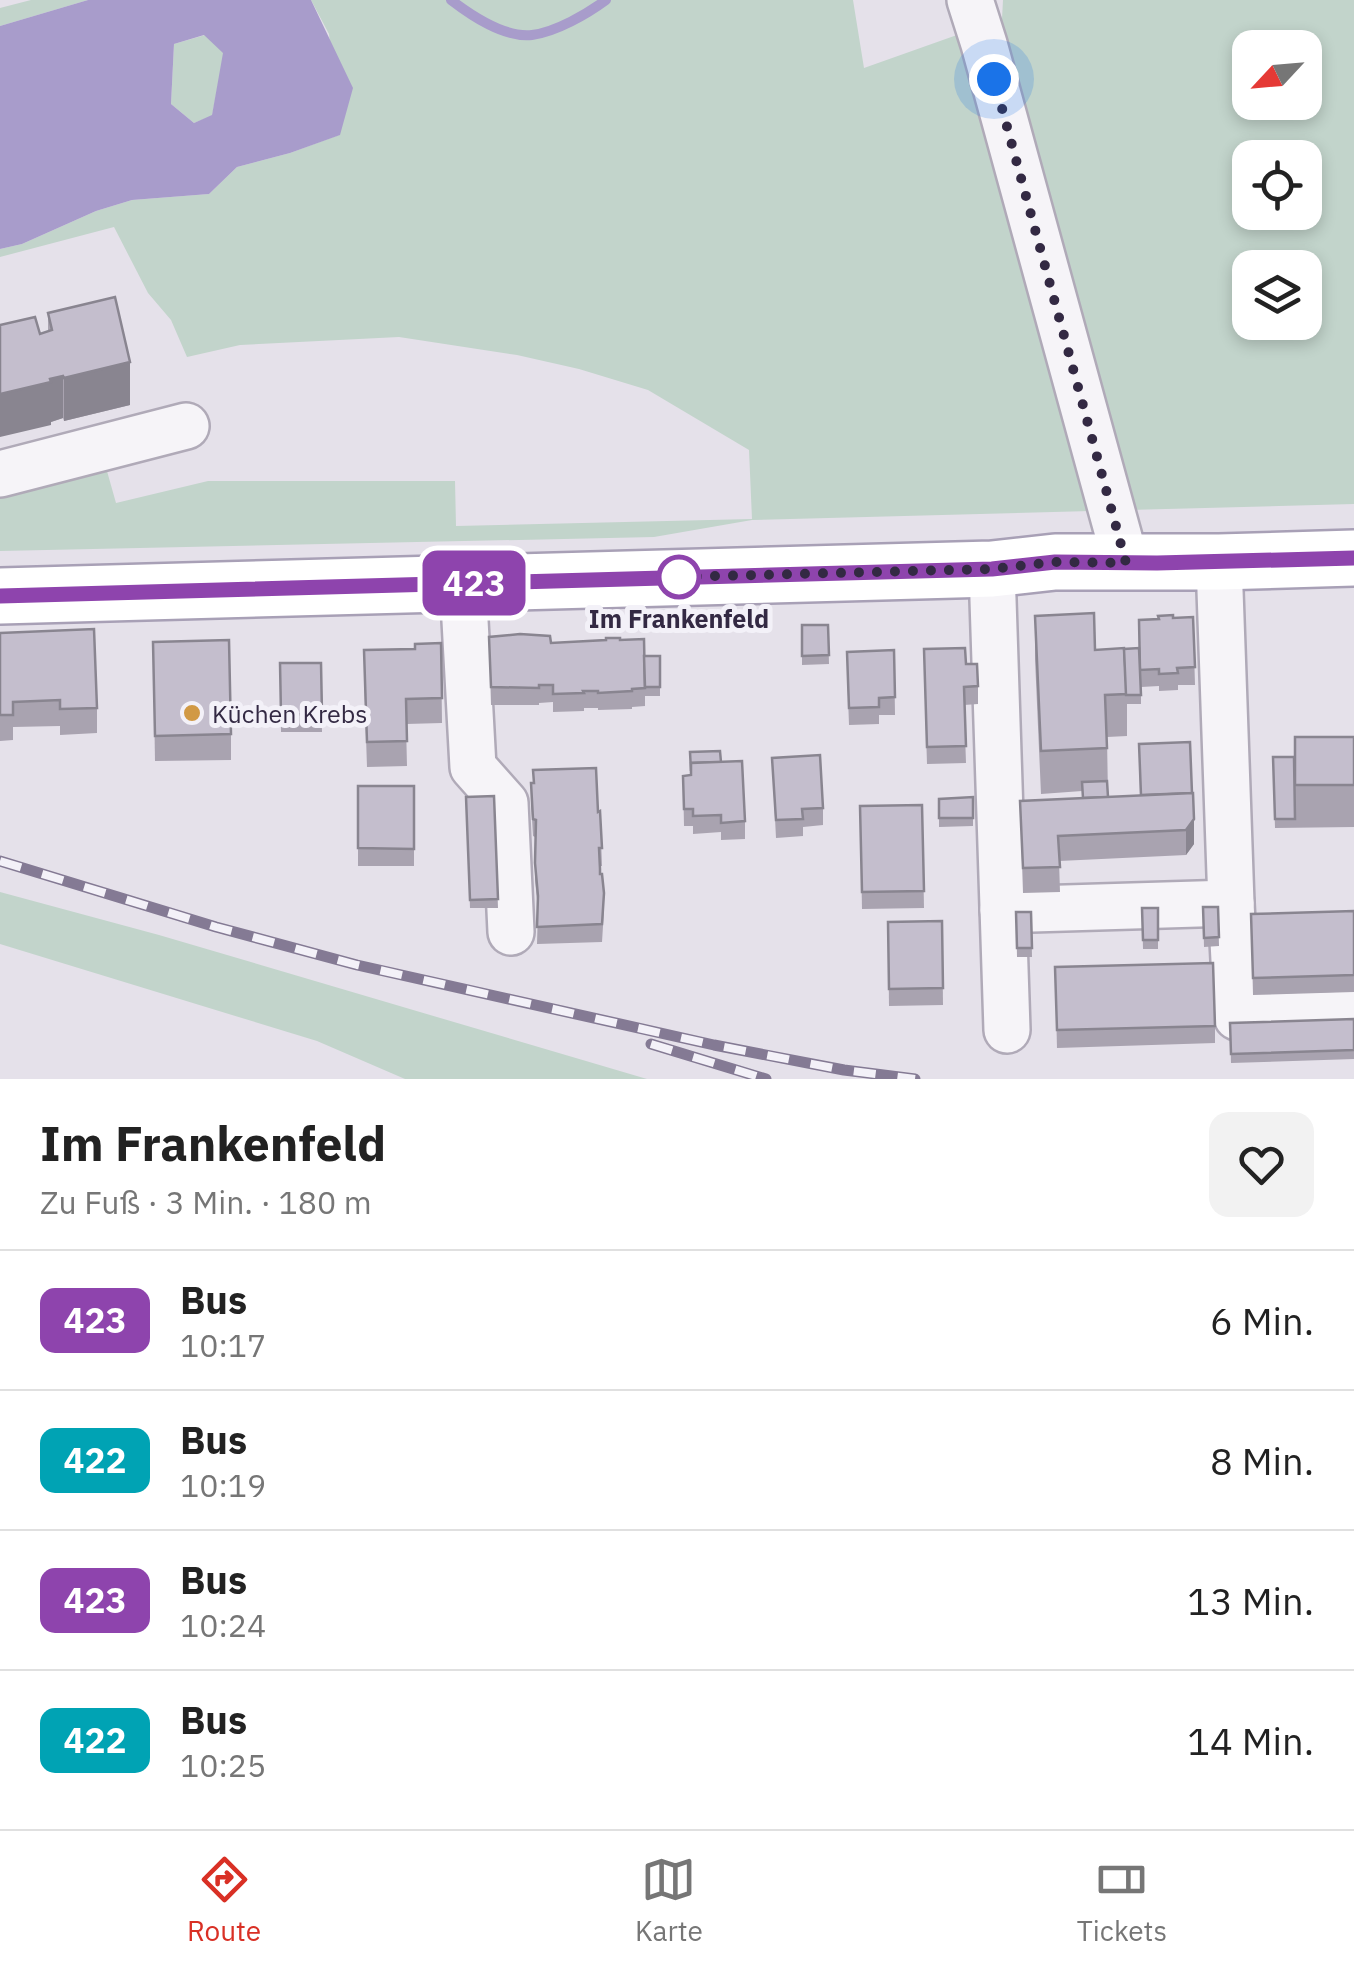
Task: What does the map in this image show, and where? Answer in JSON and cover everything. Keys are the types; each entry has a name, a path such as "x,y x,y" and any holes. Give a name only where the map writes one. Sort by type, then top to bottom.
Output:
{"main road":[{"path":"0,596 992,569 1055,562 1354,558"}],"street":[{"path":"970,0 1126,563"},
{"path":"0,474 186,426"},
{"path":"1219,562 1237,1018 1354,1014"},
{"path":"992,569 1007,1030"},
{"path":"463,584 473,767 506,803 511,932"},
{"path":"1003,910 1231,903"}],"green space":[{"path":"31,0 88,0 0,26 0,8"},
{"path":"311,0 853,0 864,68 1002,19 1003,0 1354,0 1354,504 752,520 654,537 0,551 0,493 105,464 116,503 208,481 455,481 456,526 752,519 749,450 648,390 517,355 399,337 240,345 187,357 171,320 148,293 114,227 0,257 0,249 132,200 209,194 237,167 339,135 329,34"},
{"path":"205,35 224,53 212,116 194,123 171,104 174,44"},
{"path":"0,892 647,1079 405,1079 317,1041 0,944"}],"shaded area":[{"path":"88,0 311,0 353,88 340,135 237,167 209,194 132,200 0,249 0,26","holes":["204,35 223,53 212,115 194,123 171,104 174,44"]}],"building":[{"path":"115,297 130,362 0,394 0,325 35,317 40,334 52,330 48,313"},
{"path":"1094,613 1095,650 1124,648 1127,694 1105,695 1107,748 1041,751 1035,616"},
{"path":"1173,615 1193,617 1195,667 1177,668 1178,673 1140,670 1139,620"},
{"path":"802,625 828,625 829,655 802,656"},
{"path":"94,629 97,708 60,709 60,700 13,702 13,715 0,715 0,633"},
{"path":"550,636 551,643 644,639 645,688 553,694 553,685 491,687 489,637"},
{"name":"Küchen Krebs","path":"229,640 231,734 155,736 153,642"},
{"path":"441,643 442,698 406,699 407,741 367,742 364,650 415,649 415,644"},
{"path":"965,648 966,664 977,664 978,686 964,687 966,746 927,747 924,649"},
{"path":"1139,648 1141,695 1126,695 1124,649"},
{"path":"894,650 895,697 879,698 879,707 849,708 847,652"},
{"path":"644,656 660,656 660,687 645,687"},
{"path":"280,663 321,663 322,714 281,715"},
{"path":"1295,737 1354,737 1354,785 1295,785"},
{"path":"1190,742 1192,793 1141,795 1139,744"},
{"path":"720,751 721,762 691,763 691,771 690,752"},
{"path":"820,755 823,808 802,809 803,819 776,820 772,758"},
{"path":"1273,757 1294,757 1295,819 1275,819"},
{"path":"742,761 745,821 721,823 721,815 693,816 693,809 684,809 683,776 691,775 691,763"},
{"path":"596,768 604,893 602,924 537,927 533,770"},
{"path":"1107,781 1108,797 1083,798 1082,782"},
{"path":"358,786 414,786 414,849 358,848"},
{"path":"1193,793 1194,819 1186,830 1058,836 1060,867 1023,868 1020,801"},
{"path":"494,796 498,899 470,900 466,797"},
{"path":"973,797 973,818 939,818 939,799"},
{"path":"922,805 924,891 862,892 860,806"},
{"path":"1203,907 1218,907 1219,937 1204,938"},
{"path":"1142,908 1158,908 1158,940 1143,940"},
{"path":"1354,911 1354,975 1253,978 1251,914"},
{"path":"1016,912 1031,912 1032,948 1017,948"},
{"path":"942,921 943,988 889,989 888,922"},
{"path":"1213,963 1215,1026 1057,1030 1055,967"},
{"path":"1354,1019 1354,1050 1231,1054 1230,1023"}],"waterway":[{"path":"451,0 489,25 521,35 561,26 606,0"}],"railway":[{"path":"0,861 357,965 714,1045 915,1079"},
{"path":"651,1044 766,1079"}],"bus line":[{"name":"423","path":"0,596 992,569 1055,562 1354,558"}],"place":[{"name":"Im Frankenfeld","path":"679,577"},
{"name":"Küchen Krebs","path":"192,713"}],"route":[{"path":"679,577 992,569 1055,562 1126,563 994,79"}]}
